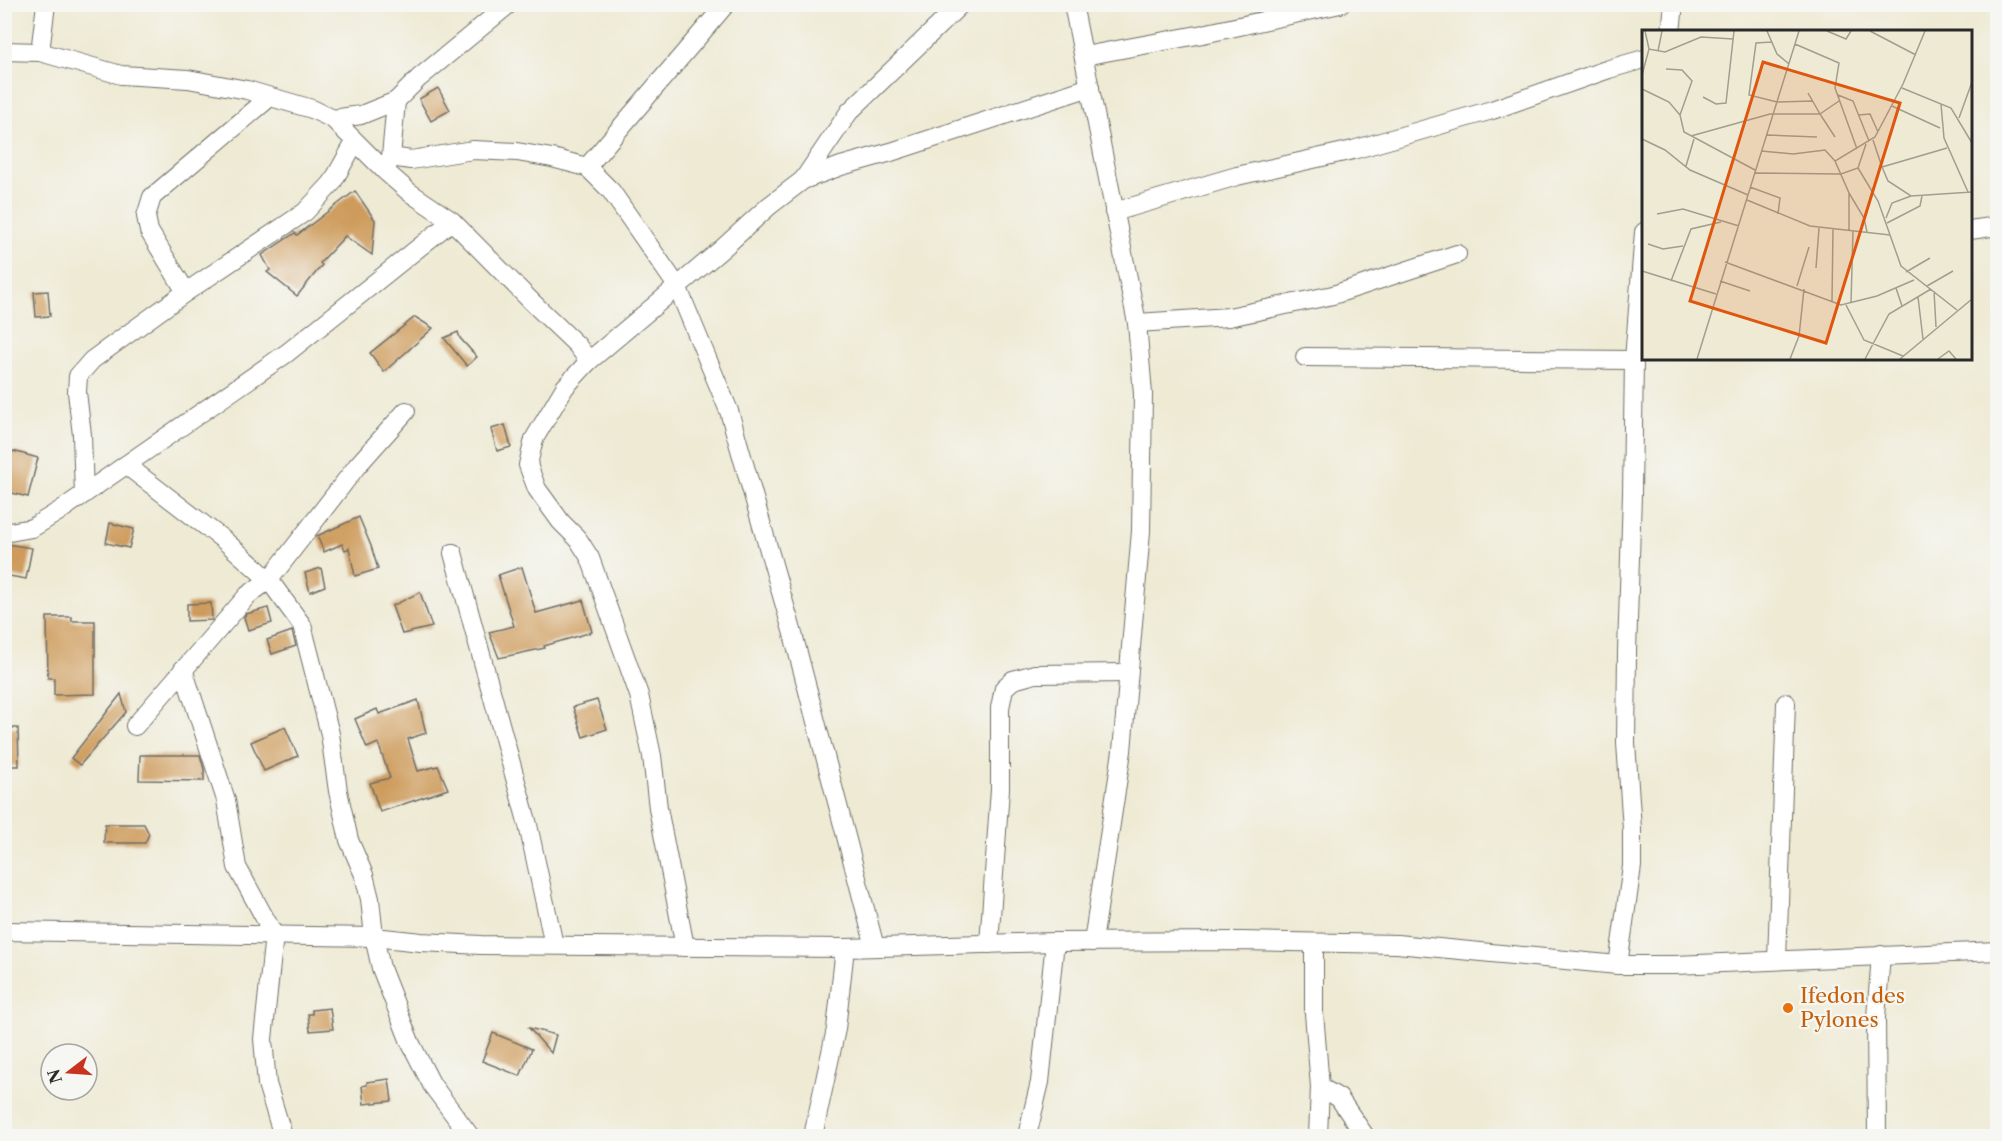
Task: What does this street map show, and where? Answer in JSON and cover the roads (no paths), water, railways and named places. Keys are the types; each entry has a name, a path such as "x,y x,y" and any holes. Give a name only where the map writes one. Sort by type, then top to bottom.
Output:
{"street":[{"path":"40,52 46,4"},
{"path":"333,119 361,115 396,101 419,78 509,4"},
{"path":"587,167 645,102 726,4"},
{"path":"804,180 849,112 961,4"},
{"path":"1073,4 1137,323 1143,394 1141,531 1122,751 1092,942"},
{"path":"1084,56 1203,34 1340,4"},
{"path":"1671,30 1674,4"},
{"path":"4,51 40,52 121,75 188,80 247,90 312,109 333,119 356,142 388,164 409,192 452,221 577,345 589,361"},
{"path":"1114,212 1237,176 1353,150 1492,110 1642,60"},
{"path":"685,947 658,808 652,756 639,695 590,558 578,539 561,522 537,489 528,465 534,439 564,387 589,361 769,207 804,180 841,166 902,149 1090,87"},
{"path":"186,292 149,231 146,216 152,198 270,97"},
{"path":"388,164 396,101"},
{"path":"84,494 82,435 77,392 78,376 92,360 186,292 305,212 332,183 356,142"},
{"path":"388,164 473,150 517,152 587,167 611,191 677,286 729,411 793,634 874,947"},
{"path":"4,533 32,528 287,353 452,221"},
{"path":"1972,230 1998,226"},
{"path":"1137,323 1228,317 1333,295 1457,254"},
{"path":"1618,965 1632,866 1626,732 1634,360 1642,295"},
{"path":"1305,357 1634,360"},
{"path":"135,726 248,595 269,580 357,466 406,411"},
{"path":"126,465 225,541 269,580 302,625 330,734 338,791 349,840 364,875 370,899 374,937 381,968 410,1042 432,1085 470,1137"},
{"path":"453,553 528,825 554,945"},
{"path":"183,669 226,800 237,867 274,935 262,1039 267,1084 283,1137"},
{"path":"989,944 1000,789 1000,708 1004,688 1013,680 1035,674 1128,673"},
{"path":"1777,960 1786,703"},
{"path":"4,931 374,937 421,942 685,947 845,948 1055,942 1397,944 1618,965 1675,965 1998,951"},
{"path":"1027,1137 1040,1082 1055,942"},
{"path":"1314,943 1314,1013 1320,1087 1318,1137"},
{"path":"813,1137 836,1029 845,948"},
{"path":"1877,1137 1876,1017 1881,955"},
{"path":"1320,1087 1339,1098 1365,1137"}],"place":[{"name":"Ifedon des Pylones","path":"1788,1008"}]}
